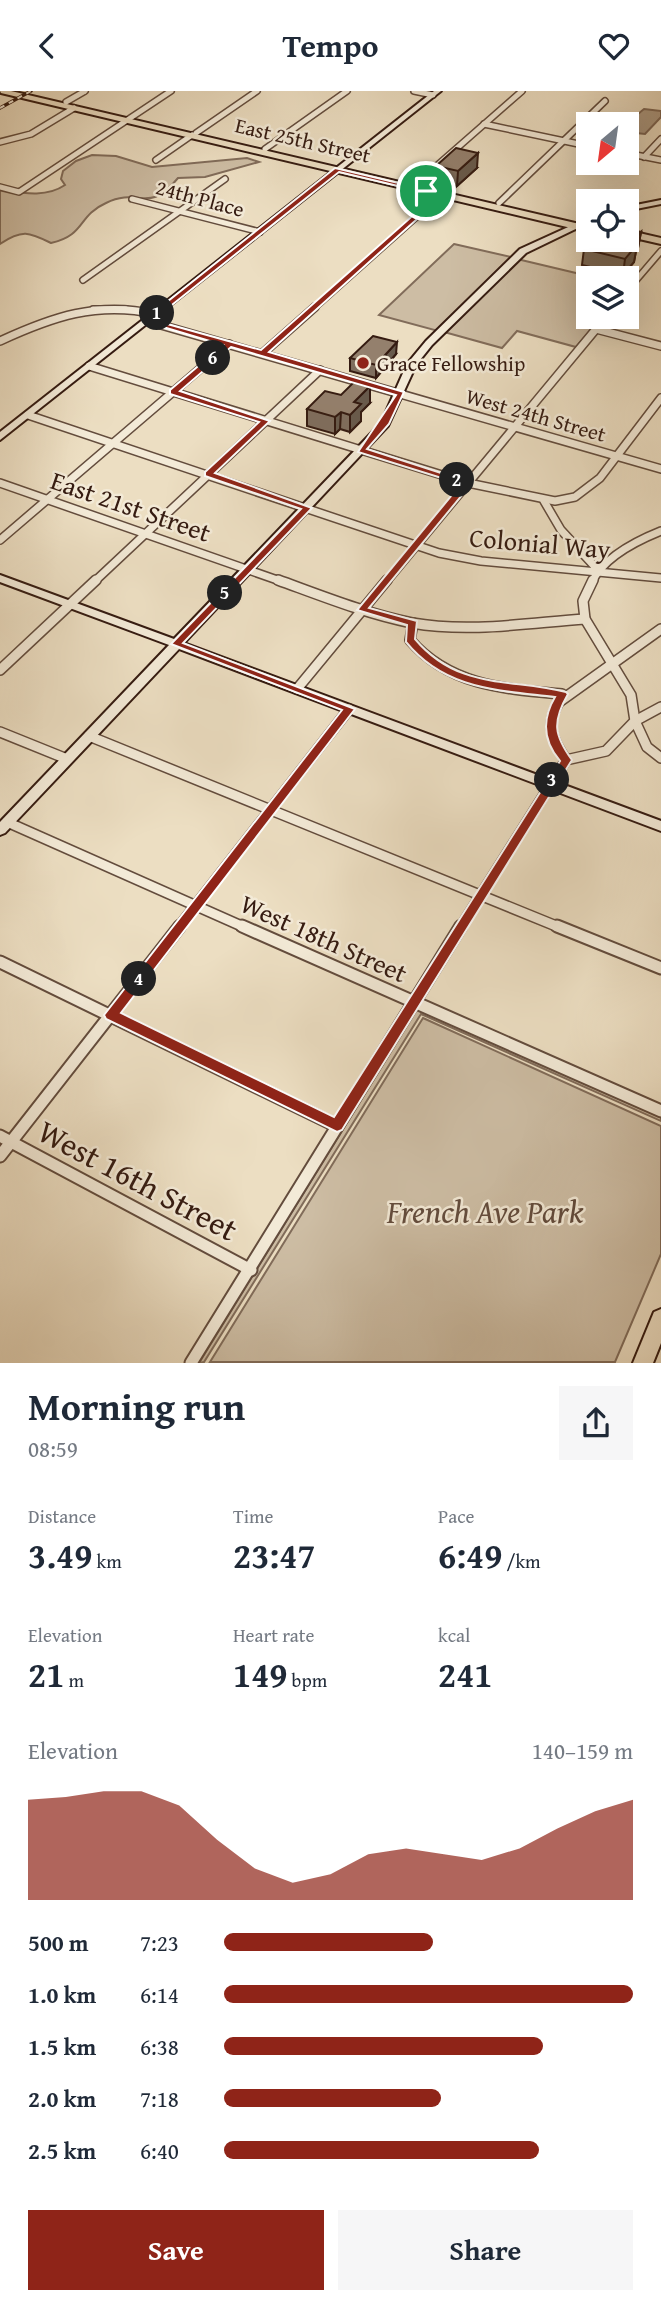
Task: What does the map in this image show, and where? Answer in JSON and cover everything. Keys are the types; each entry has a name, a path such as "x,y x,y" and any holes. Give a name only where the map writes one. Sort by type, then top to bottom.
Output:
{"main road":[{"name":"East 25th Street","path":"1,91 576,222"},
{"name":"East 25th Street","path":"10,91 20,91 70,105"},
{"name":"East 25th Street","path":"194,134 265,149 426,191 576,222"},
{"path":"426,191 459,194"},
{"path":"639,239 661,246"},
{"path":"643,1363 661,1319"}],"street":[{"path":"0,142 31,134 85,91"},
{"path":"0,187 19,192 171,91"},
{"path":"156,160 257,91"},
{"path":"265,149 347,91"},
{"path":"414,91 435,93"},
{"path":"416,184 522,91"},
{"path":"0,437 435,93"},
{"path":"499,203 604,101"},
{"path":"484,124 576,144"},
{"path":"644,157 661,139"},
{"path":"639,156 661,160"},
{"path":"83,281 225,179"},
{"path":"263,353 442,194"},
{"name":"24th Place","path":"132,199 260,232"},
{"path":"639,206 661,202"},
{"path":"4,826 308,508 384,424 419,354 514,258 531,246 576,227"},
{"path":"639,275 661,246"},
{"name":"West 24th Street","path":"0,341 58,316 87,308 122,306 229,344 661,469"},
{"path":"297,689 596,329 661,346"},
{"path":"0,540 229,344"},
{"path":"89,366 467,483 544,501 566,501 582,493 619,457 661,398"},
{"path":"0,670 320,370"},
{"name":"Colonial Way","path":"28,415 416,545 481,561 661,578"},
{"name":"East 21st Street","path":"0,483 363,610 413,623 465,628 585,619"},
{"path":"544,501 561,530 598,570"},
{"path":"661,531 637,541 598,570 583,601 585,619 631,695 635,721 643,743 650,752 661,758"},
{"path":"0,578 661,826"},
{"path":"413,623 410,640 424,656 447,673 488,685 562,694"},
{"path":"566,760 555,747 551,713 562,694 611,665 661,629"},
{"path":"566,760 593,758 606,752 618,744 635,721 661,707"},
{"path":"0,1156 6,1139 111,1015 349,709"},
{"path":"0,732 67,759"},
{"path":"89,736 661,968"},
{"path":"191,1363 566,760"},
{"name":"West 18th Street","path":"4,826 196,906 661,1111"},
{"path":"0,962 337,1126"},
{"name":"West 16th Street","path":"6,1139 251,1270"}],"green space":[{"path":"92,155 116,156 152,167 247,158 259,162 205,177 178,178 158,196 151,198 127,197 106,203 62,240 51,243 37,236 20,234 0,244 0,190 34,194 58,189 65,185 61,179 63,171 76,161"},
{"path":"454,244 511,257 438,331 379,315"},
{"path":"517,259 576,273 576,329 592,329 576,347 517,331 502,348 444,332"},
{"path":"417,1009 661,1117 661,1121 421,1014 204,1362 199,1363"},
{"name":"French Ave Park","path":"423,1018 661,1126 661,1254 615,1362 210,1362"}],"shaded area":[{"path":"644,109 661,111 661,117 645,134 639,133 639,113"}],"building":[{"path":"456,148 478,153 458,171 436,166"},
{"path":"596,252 631,252 625,259"},
{"path":"373,336 397,342 376,365 350,358"},
{"path":"354,382 370,386 354,402 361,404 350,415 341,412 335,417 307,409 325,391 341,395"}],"railway":[{"path":"0,108 31,91"}],"place":[{"name":"Grace Fellowship","path":"363,363"}],"route":[{"path":"426,191 337,170 147,321 263,353 401,394 384,424 361,450 467,483 363,610 413,623 410,640 433,665 447,673 501,688 562,694 551,713 555,747 566,760 337,1126 111,1015 349,709 176,644 308,508 209,474 265,421 173,392 229,344 263,353 442,194 426,191"}]}
